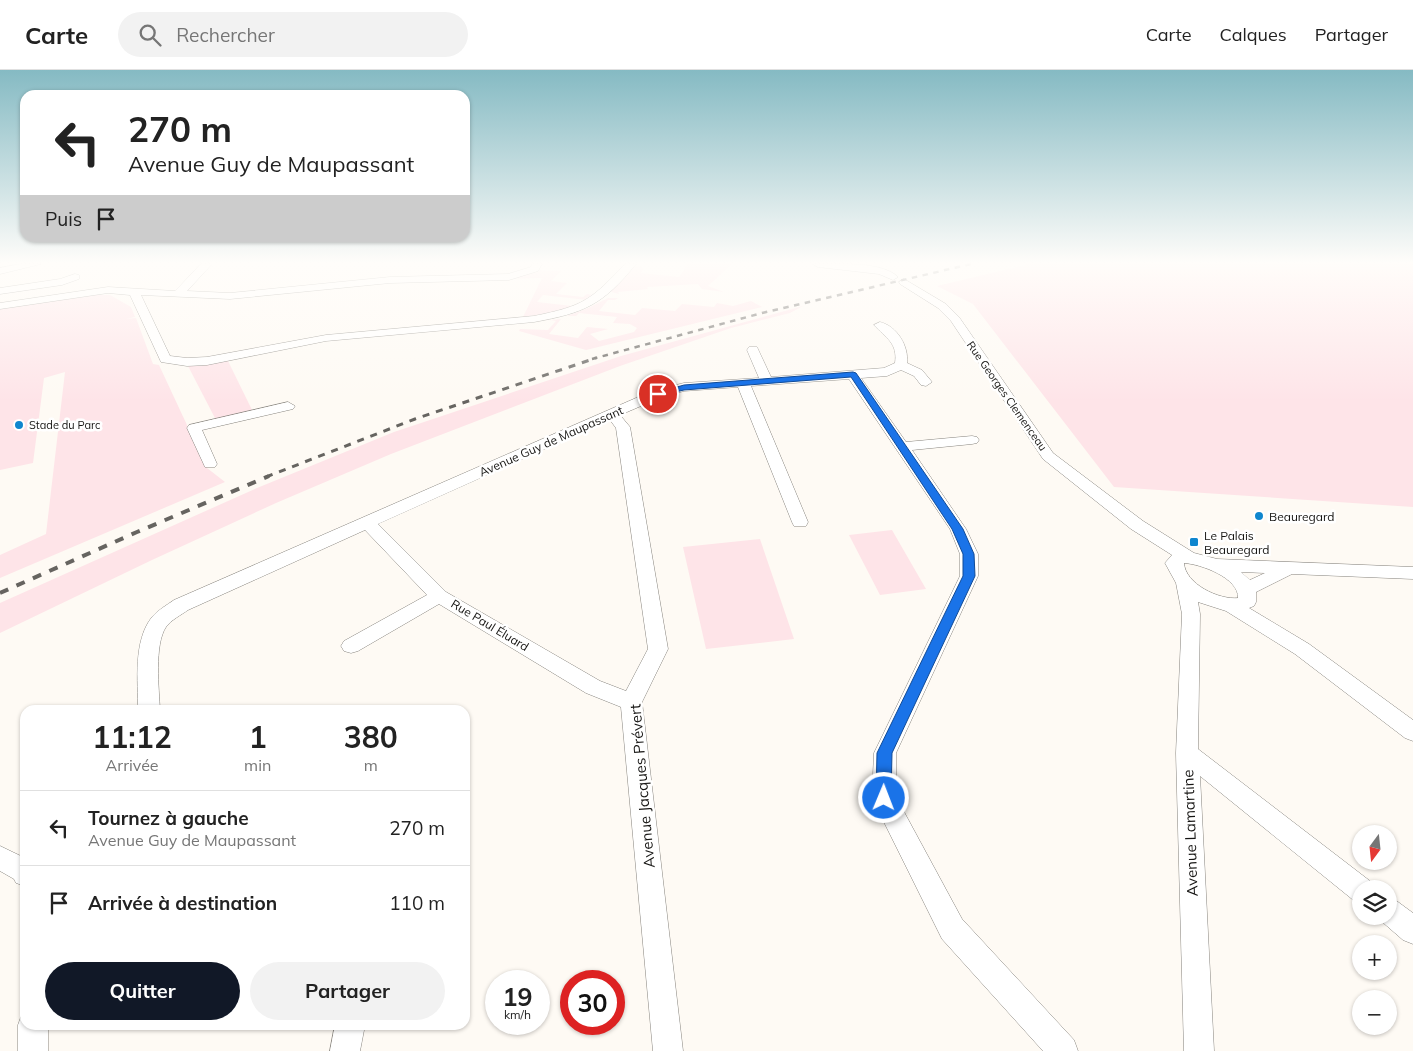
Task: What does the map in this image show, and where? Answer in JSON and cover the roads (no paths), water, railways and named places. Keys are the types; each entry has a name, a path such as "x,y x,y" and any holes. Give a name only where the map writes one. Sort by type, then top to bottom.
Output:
{"street":[{"path":"142,310 165,359 187,362 207,361 326,338 534,319 573,310"},
{"name":"Rue Georges Clemenceau","path":"945,310 954,319 1048,456 1181,559 1215,564 1239,580 1248,593 1302,649"},
{"path":"880,325 894,334 903,356 902,366 918,373 926,382"},
{"path":"753,350 767,381"},
{"name":"Avenue Guy de Maupassant","path":"149,705 150,648 159,622 181,605 246,575 658,394 684,387 887,372 902,366"},
{"path":"853,374 958,529 969,554 969,576 885,753 884,798 952,929 1063,1051"},
{"path":"743,383 800,522"},
{"path":"210,464 194,428 288,406"},
{"name":"Avenue Jacques Prévert","path":"612,414 623,427 658,648 631,702 668,1051"},
{"path":"902,447 972,440"},
{"name":"Rue Paul Éluard","path":"367,522 439,596 594,687 631,702"},
{"name":"Rue Georges Clemenceau","path":"1181,559 1176,568 1185,583 1202,596 1224,605 1302,649 1413,732"},
{"path":"1215,564 1413,574"},
{"path":"1191,614 1224,605 1247,602 1248,593 1290,567"},
{"name":"Avenue Lamartine","path":"1185,583 1191,614 1187,753 1199,1051"},
{"path":"351,646 439,596"},
{"path":"1187,753 1352,883"},
{"path":"0,858 20,869"},
{"path":"1397,917 1413,930"},
{"path":"33,1030 33,1051"},
{"path":"345,1051 349,1030"}],"railway":[{"path":"592,359 776,310"},
{"path":"266,477 415,419 596,358"},
{"path":"0,593 269,476"}],"place":[{"name":"Stade du Parc","path":"19,425"},
{"name":"Beauregard","path":"1259,516"},
{"name":"Le Palais Beauregard","path":"1194,542"}]}
